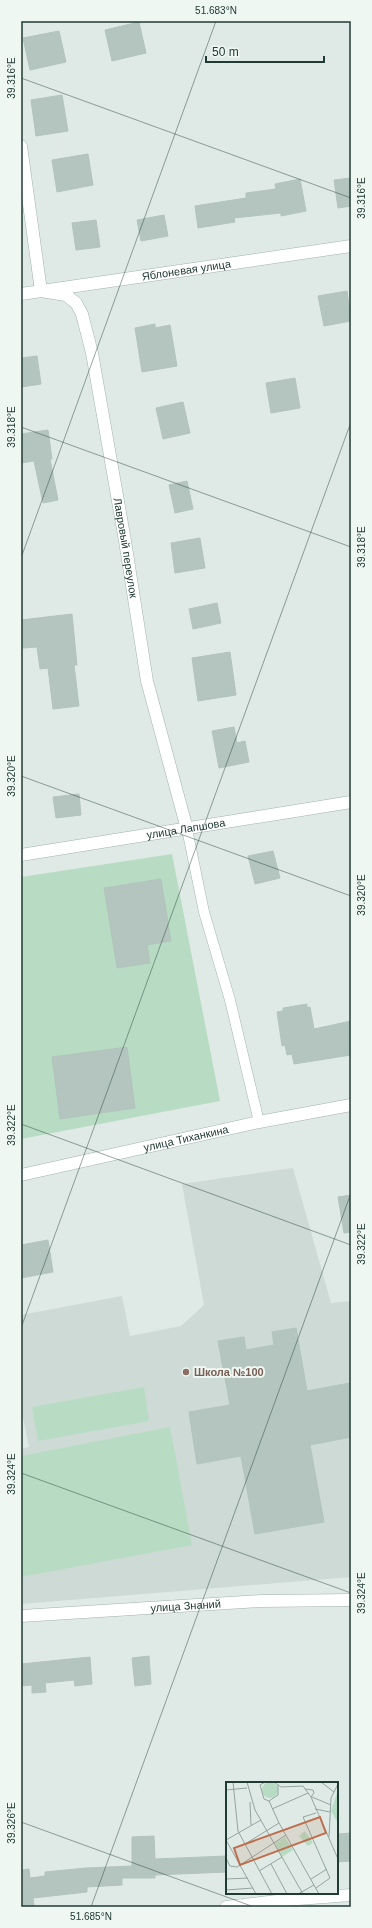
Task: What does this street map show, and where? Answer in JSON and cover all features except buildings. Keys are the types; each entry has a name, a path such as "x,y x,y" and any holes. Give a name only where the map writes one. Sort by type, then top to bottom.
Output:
{"street":[{"path":"21,146 40,291"},
{"name":"Яблоневая улица","path":"21,294 351,246"},
{"name":"Лавровый переулок","path":"40,291 66,295 76,303 82,314 92,353 125,540 147,681 187,829"},
{"name":"улица Лапшова","path":"21,855 351,802"},
{"name":"улица Тиханкина","path":"21,1175 259,1122 351,1104"},
{"name":"улица Знаний","path":"21,1616 261,1600 351,1600"},
{"path":"226,1907 285,1900 351,1895"}],"lane":[{"path":"187,829 204,912 230,1000 259,1122"}],"shaded area":[{"name":"Школа №100","path":"293,1168 331,1303 351,1301 351,1577 21,1604 21,1449 29,1447 21,1408 21,1315 122,1296 130,1336 181,1326 204,1305 182,1184"}],"green space":[{"path":"172,854 220,1101 21,1139 21,877"},
{"path":"144,1387 149,1421 38,1441 32,1407"},
{"path":"170,1427 192,1545 21,1577 21,1456"}],"place":[{"name":"Школа №100","path":"186,1372"}]}
